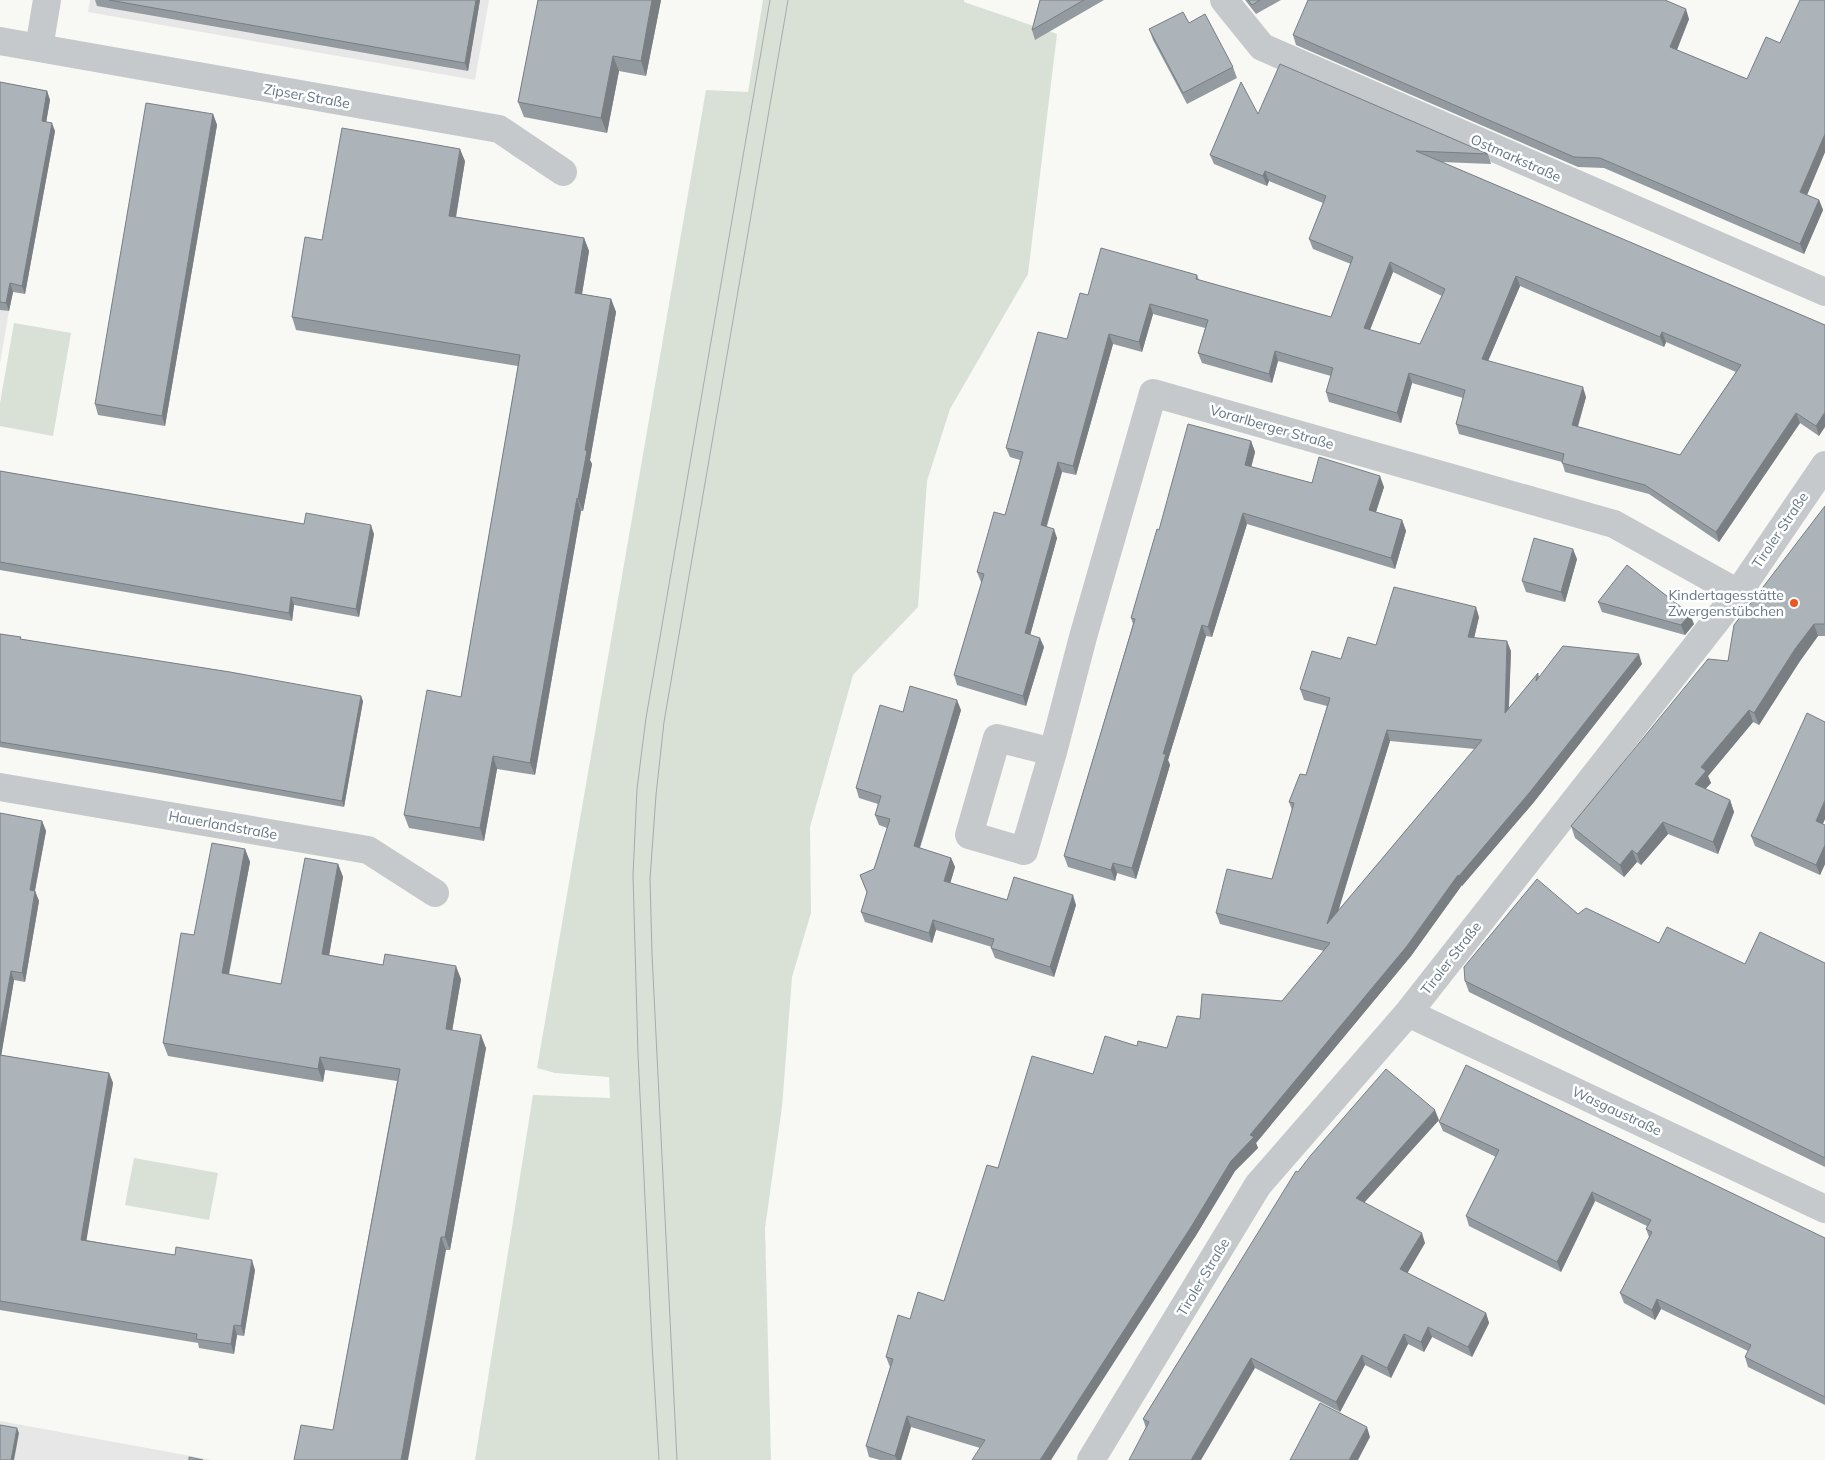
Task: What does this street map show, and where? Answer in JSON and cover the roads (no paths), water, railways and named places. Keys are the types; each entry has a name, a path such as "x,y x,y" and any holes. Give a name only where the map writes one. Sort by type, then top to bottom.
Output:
{"street":[{"path":"39,48 47,0"},
{"name":"Ostmarkstraße","path":"1224,0 1262,47 1825,292"},
{"name":"Zipser Straße","path":"0,41 499,129 563,172"},
{"name":"Vorarlberger Straße","path":"1053,752 1082,638 1154,393 1614,524 1738,593"},
{"name":"Tiroler Straße","path":"1091,1460 1258,1185 1408,1013 1738,593 1825,465"},
{"name":"Hauerlandstraße","path":"0,787 368,850 435,893"},
{"name":"Wasgaustraße","path":"1408,1013 1825,1209"}],"tram line":[{"path":"659,1460 638,1054 633,875 637,789 646,718 770,0"},
{"path":"677,1460 652,954 650,879 656,795 664,722 788,0"}],"place":[{"name":"Kindertagesstätte Zwergenstübchen","path":"1794,603"}]}
